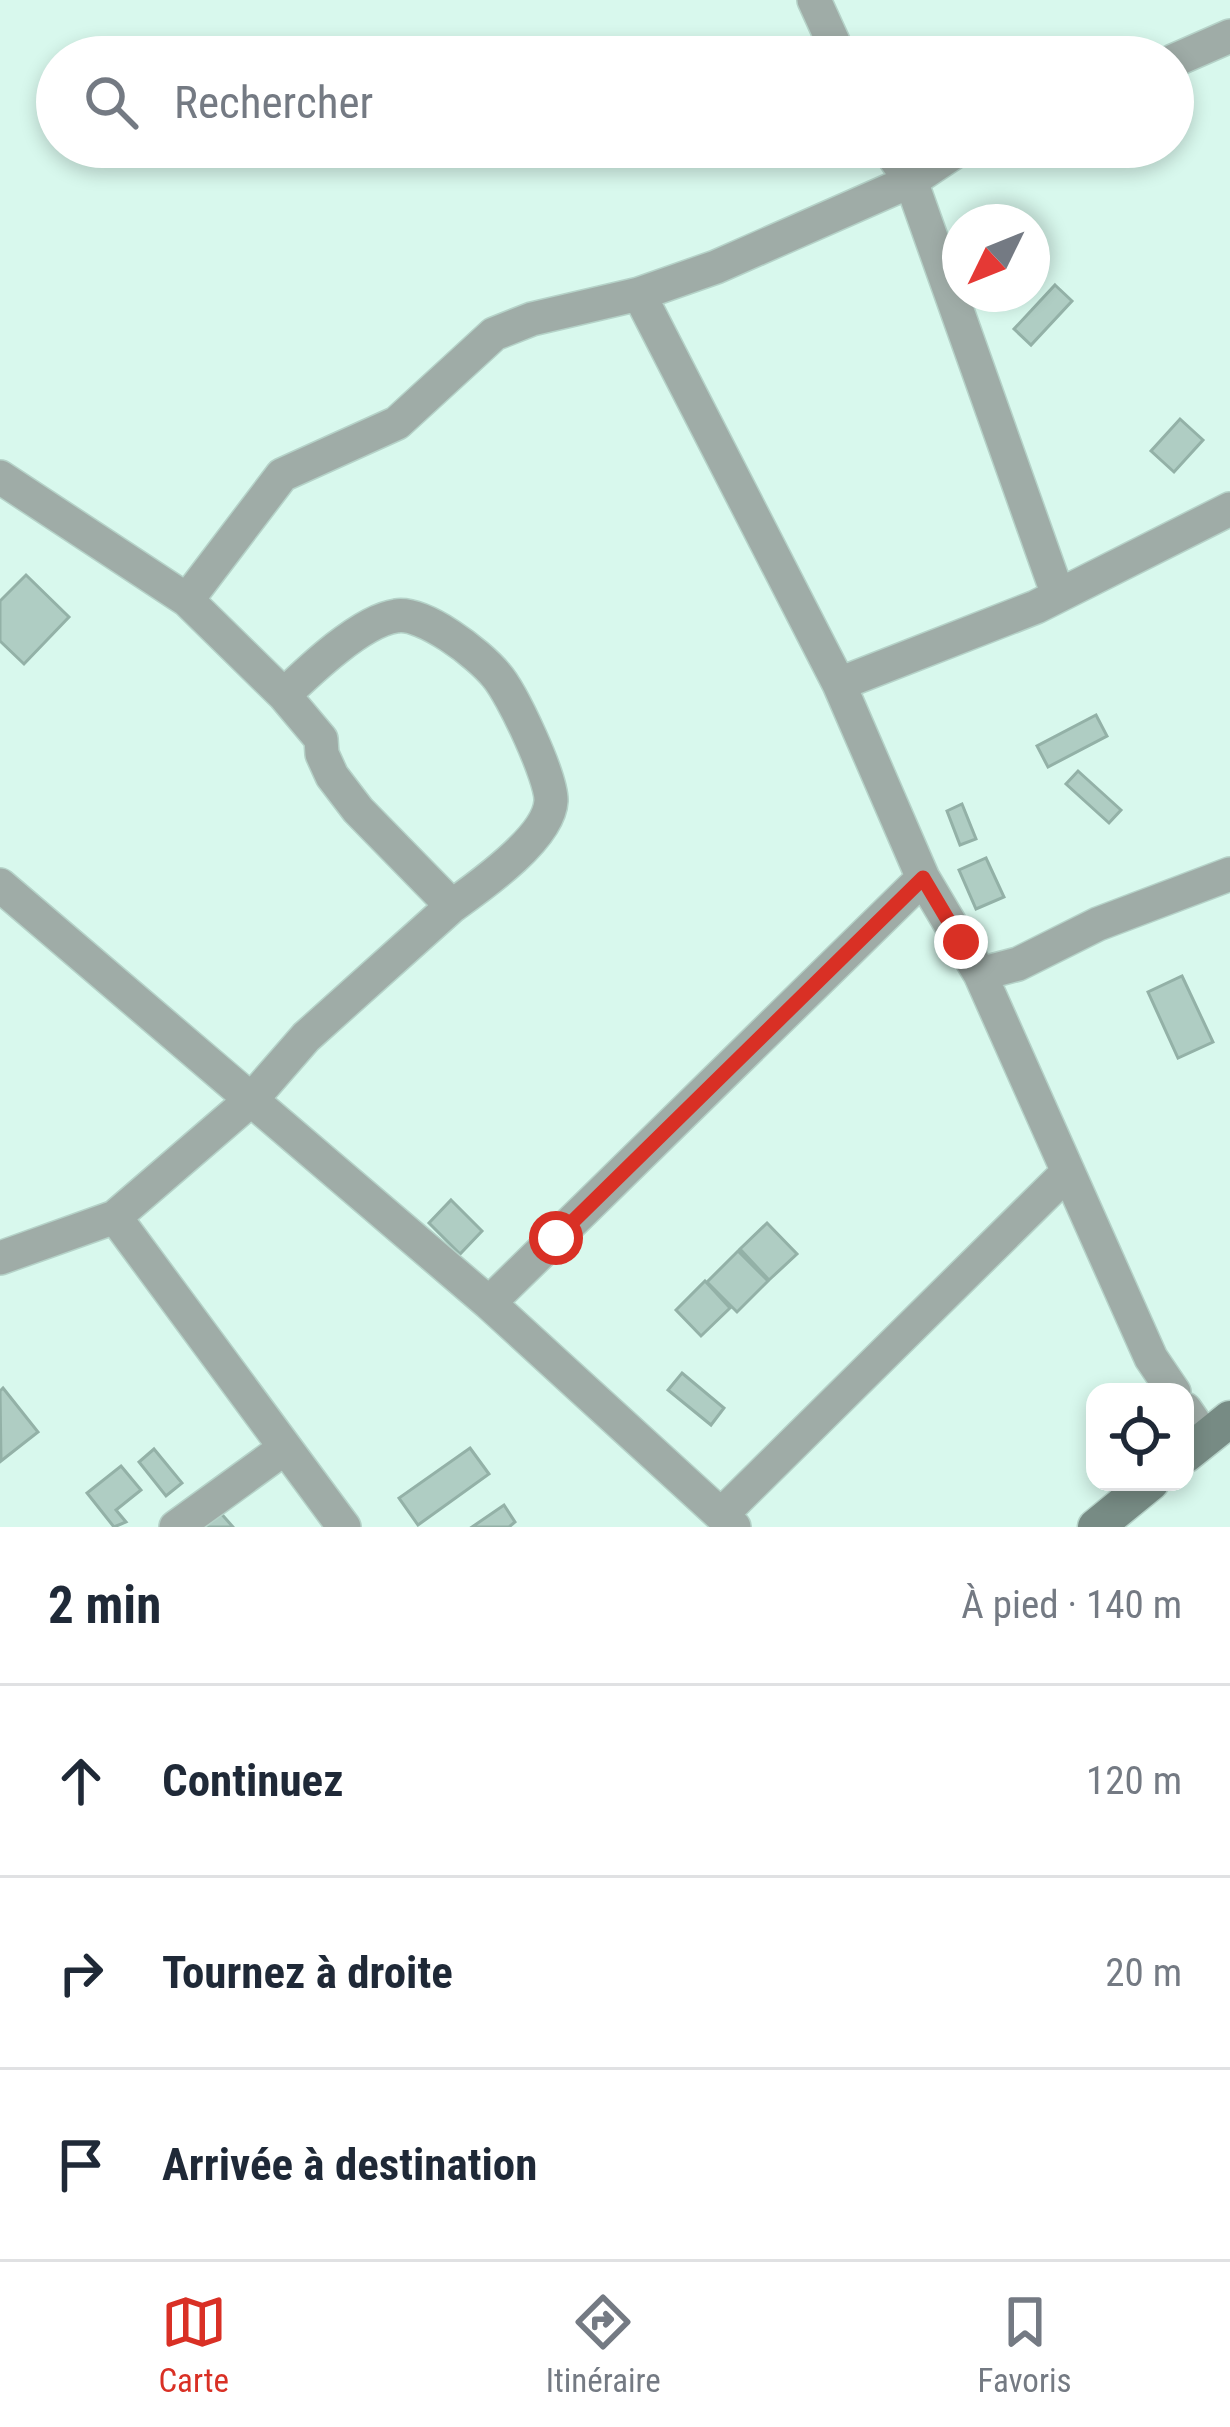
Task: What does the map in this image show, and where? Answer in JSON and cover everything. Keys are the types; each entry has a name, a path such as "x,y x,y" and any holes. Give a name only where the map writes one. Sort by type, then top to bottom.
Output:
{"street":[{"path":"814,0 831,36"},
{"path":"1194,52 1230,36"},
{"path":"901,168 910,181 1058,595"},
{"path":"187,600 282,475 397,423 494,334 532,319 639,294 716,267 930,168"},
{"path":"639,294 839,684 923,878 980,974 1151,1358 1168,1383"},
{"path":"0,477 187,600 284,695 321,739 332,776 358,810 452,906"},
{"path":"839,684 1058,595 1230,509"},
{"path":"0,1258 115,1217 252,1099 306,1037 452,906 494,876 535,835 552,804 547,779 494,671 416,616 393,616 328,655 284,695"},
{"path":"980,974 1018,964 1099,924 1230,874"},
{"path":"489,1304 923,878"},
{"path":"0,885 489,1304 728,1520 1067,1173"},
{"path":"115,1217 344,1527"},
{"path":"176,1527 285,1448"},
{"path":"1096,1527 1140,1491"}],"building":[{"path":"1055,285 1072,301 1031,345 1014,329 1030,312 1050,312 1050,290"},
{"path":"1180,419 1203,440 1174,472 1151,451"},
{"path":"26,575 69,617 24,664 0,641 0,601"},
{"path":"1096,715 1107,736 1048,767 1037,746"},
{"path":"1078,771 1121,810 1109,823 1066,784"},
{"path":"962,804 976,839 960,845 947,811"},
{"path":"986,858 1004,897 976,909 959,870"},
{"path":"1182,976 1213,1042 1178,1058 1148,992"},
{"path":"451,1200 482,1231 460,1254 429,1223"},
{"path":"767,1223 797,1254 769,1280 740,1249"},
{"path":"738,1251 768,1281 737,1312 707,1282"},
{"path":"705,1281 730,1308 701,1336 676,1310"},
{"path":"682,1373 724,1408 711,1425 668,1390"},
{"path":"3,1388 38,1432 1,1461 0,1391"},
{"path":"470,1448 489,1474 418,1525 399,1498"},
{"path":"154,1449 182,1483 166,1496 139,1462"},
{"path":"121,1466 141,1490 116,1510 126,1522 114,1527 87,1493"},
{"path":"504,1505 515,1522 509,1527 472,1527"},
{"path":"218,1510 233,1527 207,1527 203,1522"}],"route":[{"path":"556,1238 923,878 961,942"}]}
